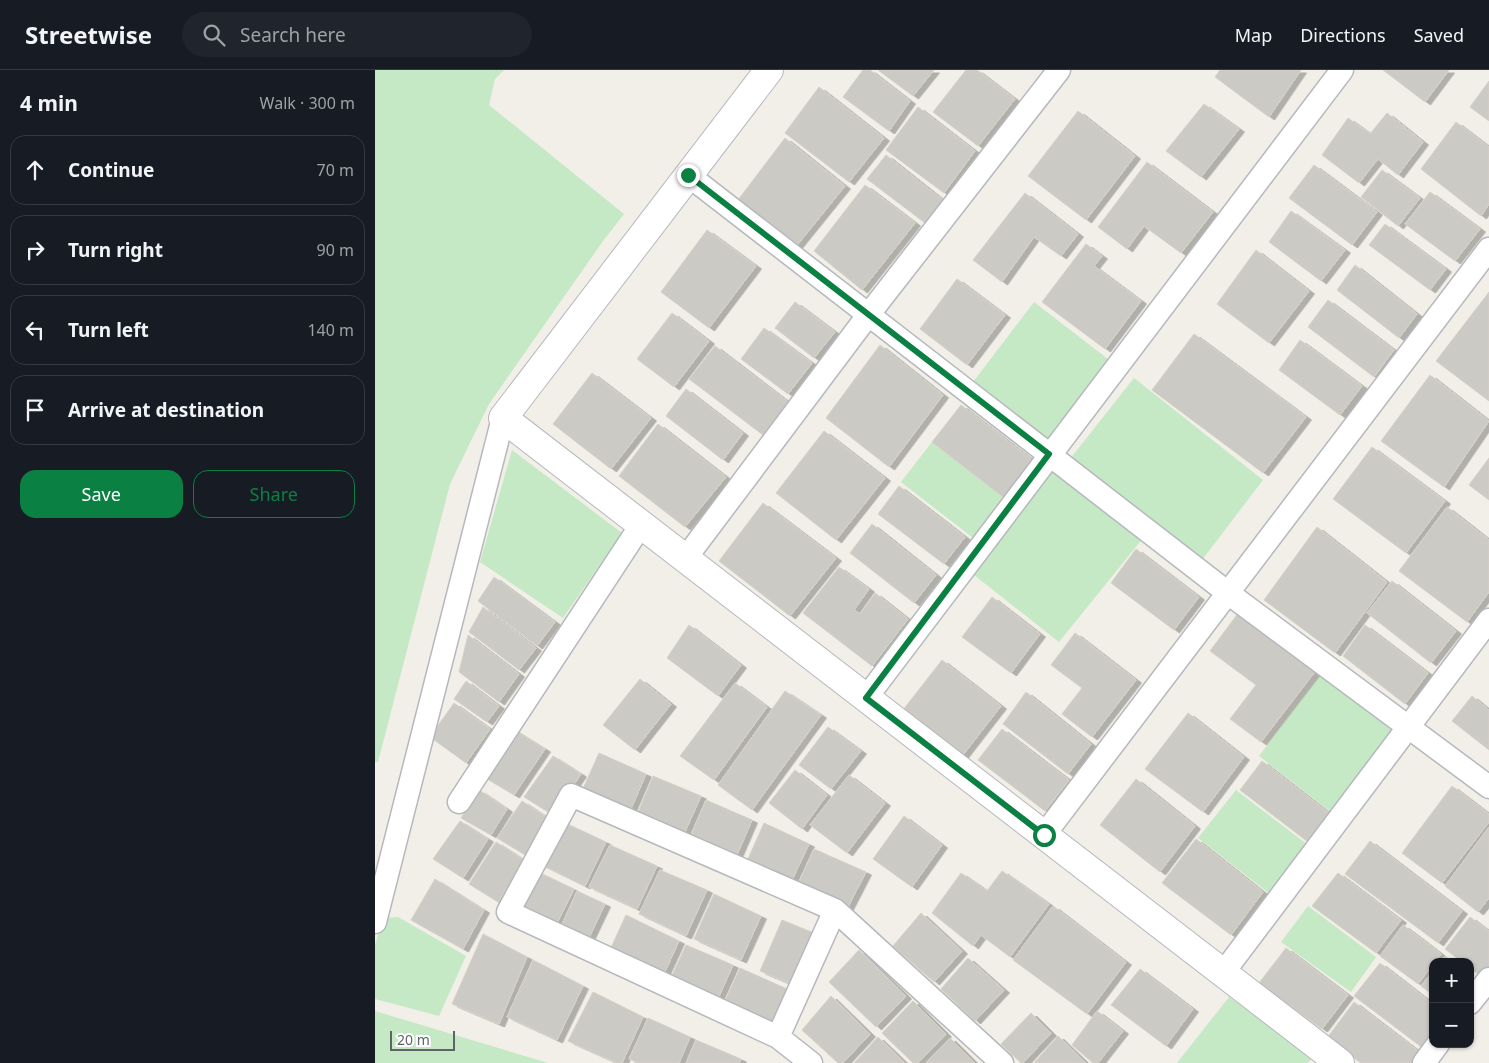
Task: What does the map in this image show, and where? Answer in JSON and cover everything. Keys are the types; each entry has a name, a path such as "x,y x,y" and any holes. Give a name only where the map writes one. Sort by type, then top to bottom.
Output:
{"street":[{"path":"375,922 503,418 769,70"},
{"path":"685,558 869,314 1059,70"},
{"path":"866,698 1049,454 1342,70"},
{"path":"688,175 1228,592 1489,787"},
{"path":"1044,835 1489,249"},
{"path":"503,418 1223,973 1331,1060"},
{"path":"459,802 641,525"},
{"path":"1223,973 1489,620"},
{"path":"811,1063 778,1037 508,912 571,795 835,910 1002,1063"},
{"path":"778,1037 835,910"},
{"path":"1474,998 1489,979"},
{"path":"1424,1063 1435,1048"}],"green space":[{"path":"375,70 504,70 495,79 489,105 624,214 489,404 450,484 378,762 375,762"},
{"path":"1034,302 1113,363 1048,446 970,386"},
{"path":"1134,378 1263,480 1202,560 1070,459"},
{"path":"932,442 1008,501 977,541 901,482"},
{"path":"512,450 622,533 563,618 480,562"},
{"path":"1051,464 1143,538 1059,642 969,571"},
{"path":"1321,674 1395,730 1332,813 1259,756"},
{"path":"1236,790 1308,845 1270,894 1198,838"},
{"path":"1308,906 1376,957 1351,992 1281,942"},
{"path":"398,917 466,956 439,1016 375,999 375,945 383,918"},
{"path":"1229,997 1313,1057 1308,1063 1177,1063"},
{"path":"375,1011 548,1063 375,1063"}],"building":[{"path":"863,70 870,70 910,101 889,131 843,97"},
{"path":"878,70 934,70 913,96"},
{"path":"966,70 977,70 1015,99 978,146 933,112"},
{"path":"1220,70 1301,70 1269,117 1215,77"},
{"path":"1383,70 1449,70 1425,102"},
{"path":"1489,81 1489,121 1470,107"},
{"path":"819,87 884,138 849,182 785,133"},
{"path":"1204,104 1239,129 1201,177 1166,151"},
{"path":"918,107 975,151 944,193 886,150"},
{"path":"1078,111 1135,156 1086,220 1028,176"},
{"path":"1387,113 1423,142 1398,175 1378,159 1359,183 1322,155 1348,118 1370,134"},
{"path":"1456,122 1489,147 1489,204 1481,216 1421,169"},
{"path":"785,138 845,186 794,249 735,204"},
{"path":"886,155 944,201 925,223 867,179"},
{"path":"1147,162 1213,212 1181,253 1144,226 1127,249 1098,227"},
{"path":"1314,165 1377,212 1352,245 1289,198"},
{"path":"1382,170 1420,198 1398,226 1361,197"},
{"path":"865,185 915,223 862,290 814,251"},
{"path":"1430,192 1480,229 1455,261 1405,224"},
{"path":"1025,193 1078,234 1061,256 1034,237 1002,282 973,260"},
{"path":"1291,211 1345,250 1321,281 1269,242"},
{"path":"1385,224 1446,269 1430,290 1369,245"},
{"path":"707,230 756,266 709,328 661,292"},
{"path":"1086,244 1102,256 1094,266 1141,301 1105,349 1042,302"},
{"path":"1256,250 1309,291 1269,343 1217,304"},
{"path":"1355,265 1417,314 1399,338 1337,290"},
{"path":"957,279 1005,315 967,365 920,329"},
{"path":"1489,292 1489,401 1436,361"},
{"path":"1328,300 1394,350 1374,377 1308,327"},
{"path":"795,302 835,332 814,358 775,328"},
{"path":"672,313 709,341 674,387 637,359"},
{"path":"764,328 812,363 788,394 741,359"},
{"path":"1194,334 1306,417 1263,473 1152,390"},
{"path":"1300,340 1362,386 1340,415 1279,370"},
{"path":"880,345 943,395 889,467 826,418"},
{"path":"715,346 788,402 763,435 689,379"},
{"path":"592,373 651,418 611,469 553,424"},
{"path":"1430,375 1489,421 1444,487 1381,441"},
{"path":"686,389 743,433 723,460 666,416"},
{"path":"961,405 1036,463 1008,501 932,442"},
{"path":"658,424 726,477 685,527 619,476"},
{"path":"824,431 885,478 836,540 776,493"},
{"path":"1372,447 1445,501 1406,553 1333,499"},
{"path":"1489,458 1489,500 1469,485"},
{"path":"899,486 965,537 944,564 878,514"},
{"path":"763,503 836,558 790,616 719,561"},
{"path":"1447,507 1489,540 1489,592 1467,622 1399,571"},
{"path":"872,524 936,575 914,603 850,553"},
{"path":"1317,527 1387,582 1335,653 1264,600"},
{"path":"1136,549 1199,597 1174,630 1111,583"},
{"path":"839,567 869,589 854,610 860,614 875,593 908,619 872,666 803,613"},
{"path":"494,577 555,622 537,646 478,601"},
{"path":"1392,581 1456,631 1431,663 1367,613"},
{"path":"992,597 1040,634 1011,673 962,637"},
{"path":"483,607 536,648 519,670 469,632"},
{"path":"1239,612 1317,669 1261,742 1230,719 1256,685 1210,651"},
{"path":"689,625 741,665 718,696 667,658"},
{"path":"1365,625 1428,673 1405,704 1343,656"},
{"path":"1075,633 1136,680 1092,737 1062,714 1082,688 1051,665"},
{"path":"468,635 519,674 499,702 459,672"},
{"path":"942,660 1001,706 963,755 903,710"},
{"path":"640,679 671,704 635,750 603,725"},
{"path":"466,681 499,706 487,722 454,699"},
{"path":"735,683 767,707 714,780 680,756"},
{"path":"785,691 821,715 752,810 718,785"},
{"path":"1026,692 1091,744 1068,774 1003,724"},
{"path":"1472,696 1489,710 1489,750 1452,721"},
{"path":"454,703 490,729 466,763 430,737"},
{"path":"1188,713 1244,757 1203,812 1145,769"},
{"path":"828,727 861,751 831,789 799,765"},
{"path":"513,729 545,749 514,795 484,777"},
{"path":"1002,729 1069,780 1045,811 978,760"},
{"path":"599,753 646,774 630,811 582,791"},
{"path":"553,756 581,774 553,815 524,797"},
{"path":"1262,761 1330,814 1308,842 1240,790"},
{"path":"795,770 827,795 802,829 769,803"},
{"path":"849,775 885,803 847,853 810,825"},
{"path":"653,776 701,796 684,834 637,815"},
{"path":"1136,779 1195,826 1160,872 1100,825"},
{"path":"1452,786 1489,814 1489,822 1442,883 1402,853"},
{"path":"479,790 507,809 491,835 461,818"},
{"path":"706,800 752,820 736,857 690,837"},
{"path":"522,801 551,820 527,856 497,838"},
{"path":"904,816 942,845 912,887 873,859"},
{"path":"460,821 488,839 463,878 433,859"},
{"path":"561,821 606,842 585,886 540,864"},
{"path":"764,823 809,844 792,880 747,861"},
{"path":"1489,827 1489,898 1478,912 1445,886"},
{"path":"1196,839 1263,892 1231,935 1162,883"},
{"path":"1370,841 1462,911 1438,943 1345,874"},
{"path":"496,842 524,860 498,902 469,884"},
{"path":"610,845 657,866 637,909 589,887"},
{"path":"814,849 866,872 848,907 798,884"},
{"path":"660,870 707,890 686,936 639,914"},
{"path":"536,871 574,889 555,927 517,910"},
{"path":"1002,871 1049,904 1010,957 981,935 973,946 932,913 961,873 987,891"},
{"path":"1338,873 1401,920 1376,953 1312,906"},
{"path":"435,879 484,910 463,949 411,920"},
{"path":"577,891 605,904 586,944 559,931"},
{"path":"714,894 761,916 741,960 694,939"},
{"path":"1053,906 1126,962 1087,1014 1013,960"},
{"path":"921,913 962,951 934,982 893,946"},
{"path":"626,915 679,941 662,978 609,952"},
{"path":"1470,917 1489,931 1489,968 1482,977 1474,971 1474,958 1457,958 1445,949"},
{"path":"782,920 814,933 791,984 760,971"},
{"path":"1403,925 1441,954 1438,958 1429,958 1429,969 1418,984 1380,956"},
{"path":"483,934 527,957 499,1024 452,1004"},
{"path":"686,945 733,965 716,1003 669,982"},
{"path":"1286,948 1348,995 1322,1029 1259,983"},
{"path":"859,950 906,996 876,1027 829,982"},
{"path":"968,958 1004,990 975,1021 941,989"},
{"path":"533,960 583,986 557,1040 507,1017"},
{"path":"1380,963 1429,1001 1429,1042 1424,1049 1354,996"},
{"path":"740,968 787,989 770,1029 722,1007"},
{"path":"1140,969 1193,1009 1166,1046 1111,1005"},
{"path":"1429,976 1429,992 1421,986"},
{"path":"593,992 643,1017 622,1063 617,1063 568,1041"},
{"path":"831,996 870,1034 843,1063 838,1063 802,1030"},
{"path":"913,1001 946,1034 918,1063 913,1063 882,1033"},
{"path":"1354,1002 1422,1054 1415,1063 1361,1063 1327,1038"},
{"path":"1097,1011 1123,1031 1098,1063 1093,1063 1072,1045"},
{"path":"1031,1013 1051,1033 1021,1063 1001,1044"},
{"path":"648,1018 690,1037 679,1063 639,1063 629,1059"},
{"path":"1058,1036 1086,1063 1034,1063"},
{"path":"878,1037 905,1063 854,1063"},
{"path":"950,1038 975,1063 926,1063"},
{"path":"696,1040 741,1059 739,1063 686,1063"}],"route":[{"path":"688,175 1049,454 866,698 1044,835"}]}
